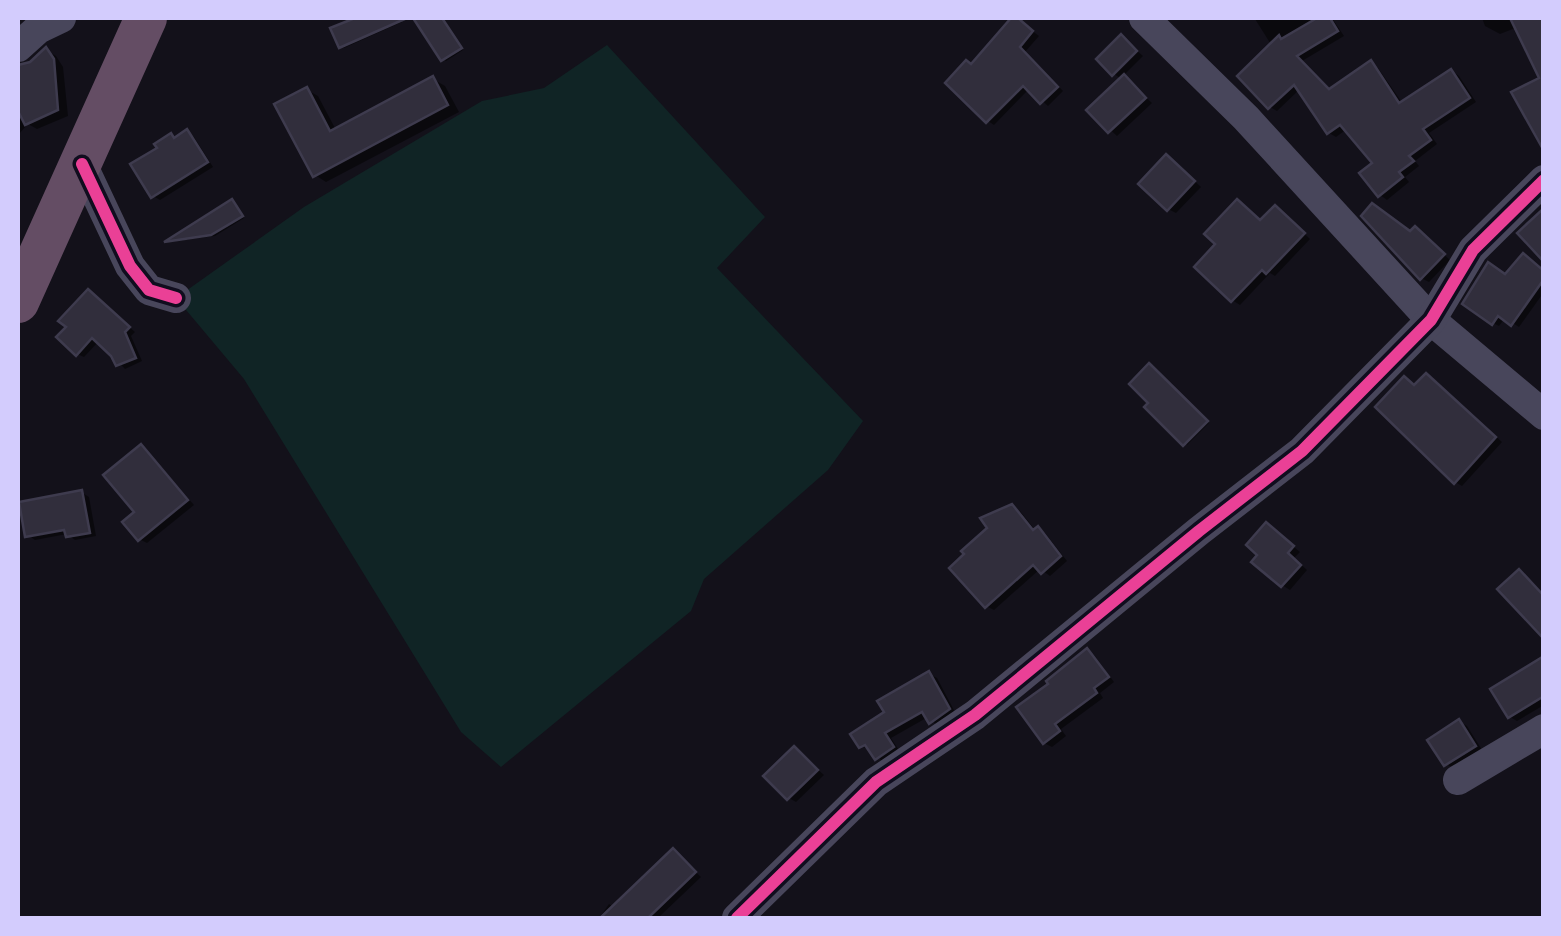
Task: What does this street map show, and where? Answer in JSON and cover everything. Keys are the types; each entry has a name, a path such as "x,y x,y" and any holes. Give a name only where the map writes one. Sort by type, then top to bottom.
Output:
{"highway":[{"path":"18,302 146,18"}],"street":[{"path":"18,47 38,29 61,18"},
{"path":"1144,18 1246,118 1431,320 1544,415"},
{"path":"82,164 130,266 149,290 176,298"},
{"path":"737,918 876,782 975,715 1302,452 1431,320 1473,250 1530,189 1544,180"},
{"path":"1458,780 1544,728"}],"green space":[{"path":"607,45 765,217 717,268 863,421 828,470 704,579 691,611 501,767 461,732 244,379 176,298 304,207 482,101 544,88"}],"building":[{"path":"355,18 407,18 339,48 330,28"},
{"path":"413,18 442,18 462,48 441,61"},
{"path":"1011,18 1018,18 1033,31 1020,47 1058,87 1040,104 1023,86 986,123 945,83 966,60 971,64"},
{"path":"1317,18 1330,18 1338,31 1297,56 1329,89 1371,60 1399,103 1451,69 1470,98 1423,129 1431,140 1409,156 1414,161 1399,172 1403,177 1378,197 1359,173 1372,163 1340,125 1327,134 1294,85 1268,109 1237,76 1279,35 1281,39"},
{"path":"1510,18 1544,18 1544,151 1511,92 1539,78"},
{"path":"1121,34 1137,51 1112,76 1096,59"},
{"path":"46,47 54,59 58,110 25,125 18,111 18,65 30,62"},
{"path":"1124,74 1146,98 1108,133 1086,110"},
{"path":"433,76 448,105 313,177 274,104 307,87 330,131"},
{"path":"187,129 208,162 151,198 130,164 157,148 154,144 171,133 174,138"},
{"path":"1166,154 1195,181 1167,211 1138,184"},
{"path":"232,199 243,216 211,235 164,242"},
{"path":"1237,199 1260,220 1275,205 1305,233 1266,274 1262,270 1231,302 1194,267 1215,244 1204,234"},
{"path":"1372,203 1410,231 1415,226 1445,254 1420,280 1361,216"},
{"path":"1544,208 1544,262 1517,233"},
{"path":"1523,253 1544,271 1544,279 1511,326 1498,316 1492,325 1462,304 1488,262 1505,274"},
{"path":"88,289 130,327 125,332 136,358 116,366 92,338 76,356 56,337 66,327 58,321"},
{"path":"1149,363 1208,421 1183,446 1144,407 1148,403 1129,384"},
{"path":"1426,373 1496,437 1454,484 1375,407 1404,376 1414,385"},
{"path":"141,444 188,500 138,541 122,522 134,512 103,475"},
{"path":"82,490 90,533 66,537 64,530 25,537 19,502"},
{"path":"1012,504 1033,530 1038,526 1061,556 1041,574 1033,565 985,608 949,568 964,554 961,551 987,528 980,518"},
{"path":"1266,522 1294,546 1288,553 1301,565 1281,587 1251,562 1257,555 1246,545"},
{"path":"1519,569 1544,596 1544,639 1497,589"},
{"path":"1087,648 1109,677 1094,688 1097,693 1055,724 1060,731 1043,744 1016,707"},
{"path":"1544,656 1544,696 1508,718 1490,689"},
{"path":"929,671 950,709 929,724 922,712 885,733 894,747 875,760 865,745 859,748 850,734 884,712 877,701"},
{"path":"1459,719 1476,746 1444,766 1427,740"},
{"path":"794,746 818,770 787,800 763,776"},
{"path":"673,848 696,872 648,918 600,918"}],"cycle path":[{"path":"82,164 130,266 149,290 176,298"},
{"path":"737,918 876,782 975,715 1302,451 1431,320 1473,250 1544,180"}]}
